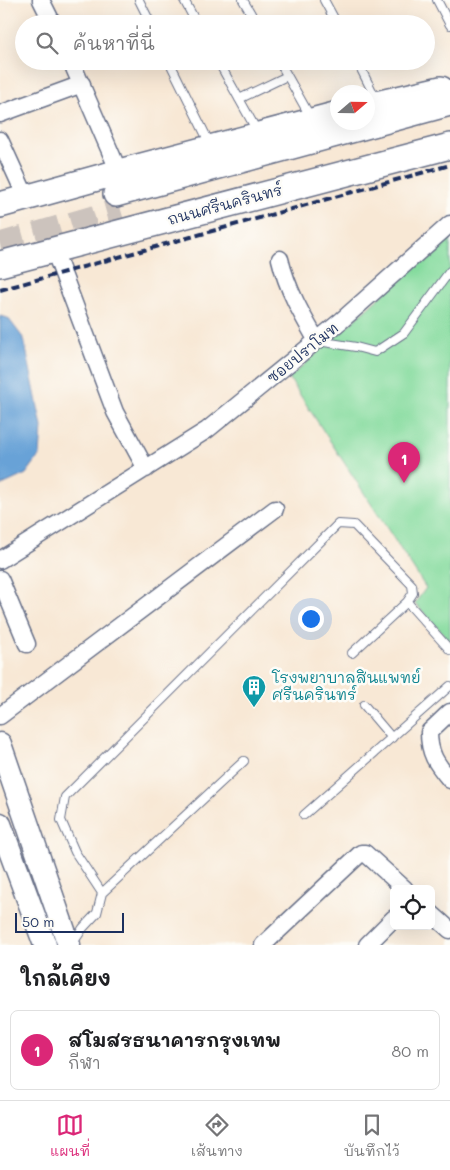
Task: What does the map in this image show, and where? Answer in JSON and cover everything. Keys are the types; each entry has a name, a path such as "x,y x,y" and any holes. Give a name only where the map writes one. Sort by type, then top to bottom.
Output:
{"main road":[{"path":"375,104 450,86"},
{"name":"ถนนศรีนครินทร์","path":"118,192 450,103"},
{"name":"ถนนศรีนครินทร์","path":"118,192 212,148 330,116"},
{"name":"ถนนศรีนครินทร์","path":"0,205 26,197 118,192 450,120"},
{"name":"ถนนศรีนครินทร์","path":"3,262 450,146"},
{"path":"0,744 70,945"},
{"path":"0,781 6,832 45,945"},
{"path":"6,832 41,903 59,945"},
{"path":"41,903 49,945"}],"street":[{"path":"41,0 48,15"},
{"path":"75,70 82,84 118,192"},
{"path":"0,114 82,84"},
{"path":"0,140 26,197"},
{"name":"ซอยปราโมท","path":"0,560 207,430 317,341 450,224"},
{"path":"54,250 116,412 146,469"},
{"path":"280,260 284,277 317,341"},
{"path":"0,716 275,509"},
{"path":"0,578 27,644"},
{"path":"450,712 428,732 429,747 437,764 450,780"},
{"path":"263,945 360,853 363,852 400,885"},
{"path":"435,917 450,930"},
{"path":"367,945 390,922"}],"lane":[{"path":"139,0 146,15"},
{"path":"184,0 192,15"},
{"path":"243,0 252,15"},
{"path":"324,0 332,15"},
{"path":"437,0 450,25"},
{"path":"173,70 212,148"},
{"path":"223,70 259,135"},
{"path":"284,70 313,120"},
{"path":"360,70 366,85"},
{"path":"239,98 287,76"},
{"path":"317,341 376,352 404,333 449,273"},
{"path":"102,892 75,852 61,820 65,797 338,524 354,525 412,585 413,593 407,602 352,654"},
{"path":"407,602 450,650"},
{"path":"304,814 450,686"},
{"path":"364,705 392,738"},
{"path":"70,945 98,913 102,892 244,761"}],"green space":[{"path":"450,235 450,641 415,603 426,588 289,378"}],"water":[{"path":"0,316 8,318 24,339 42,427 40,455 26,474 0,486"}],"tunnel":[{"path":"0,245 121,210"}],"railway":[{"path":"0,290 450,165"}],"place":[{"name":"สโมสรธนาคารกรุงเทพ","path":"404,483"},
{"name":"โรงพยาบาลสินแพทย์ ศรีนครินทร์","path":"254,708"}]}
